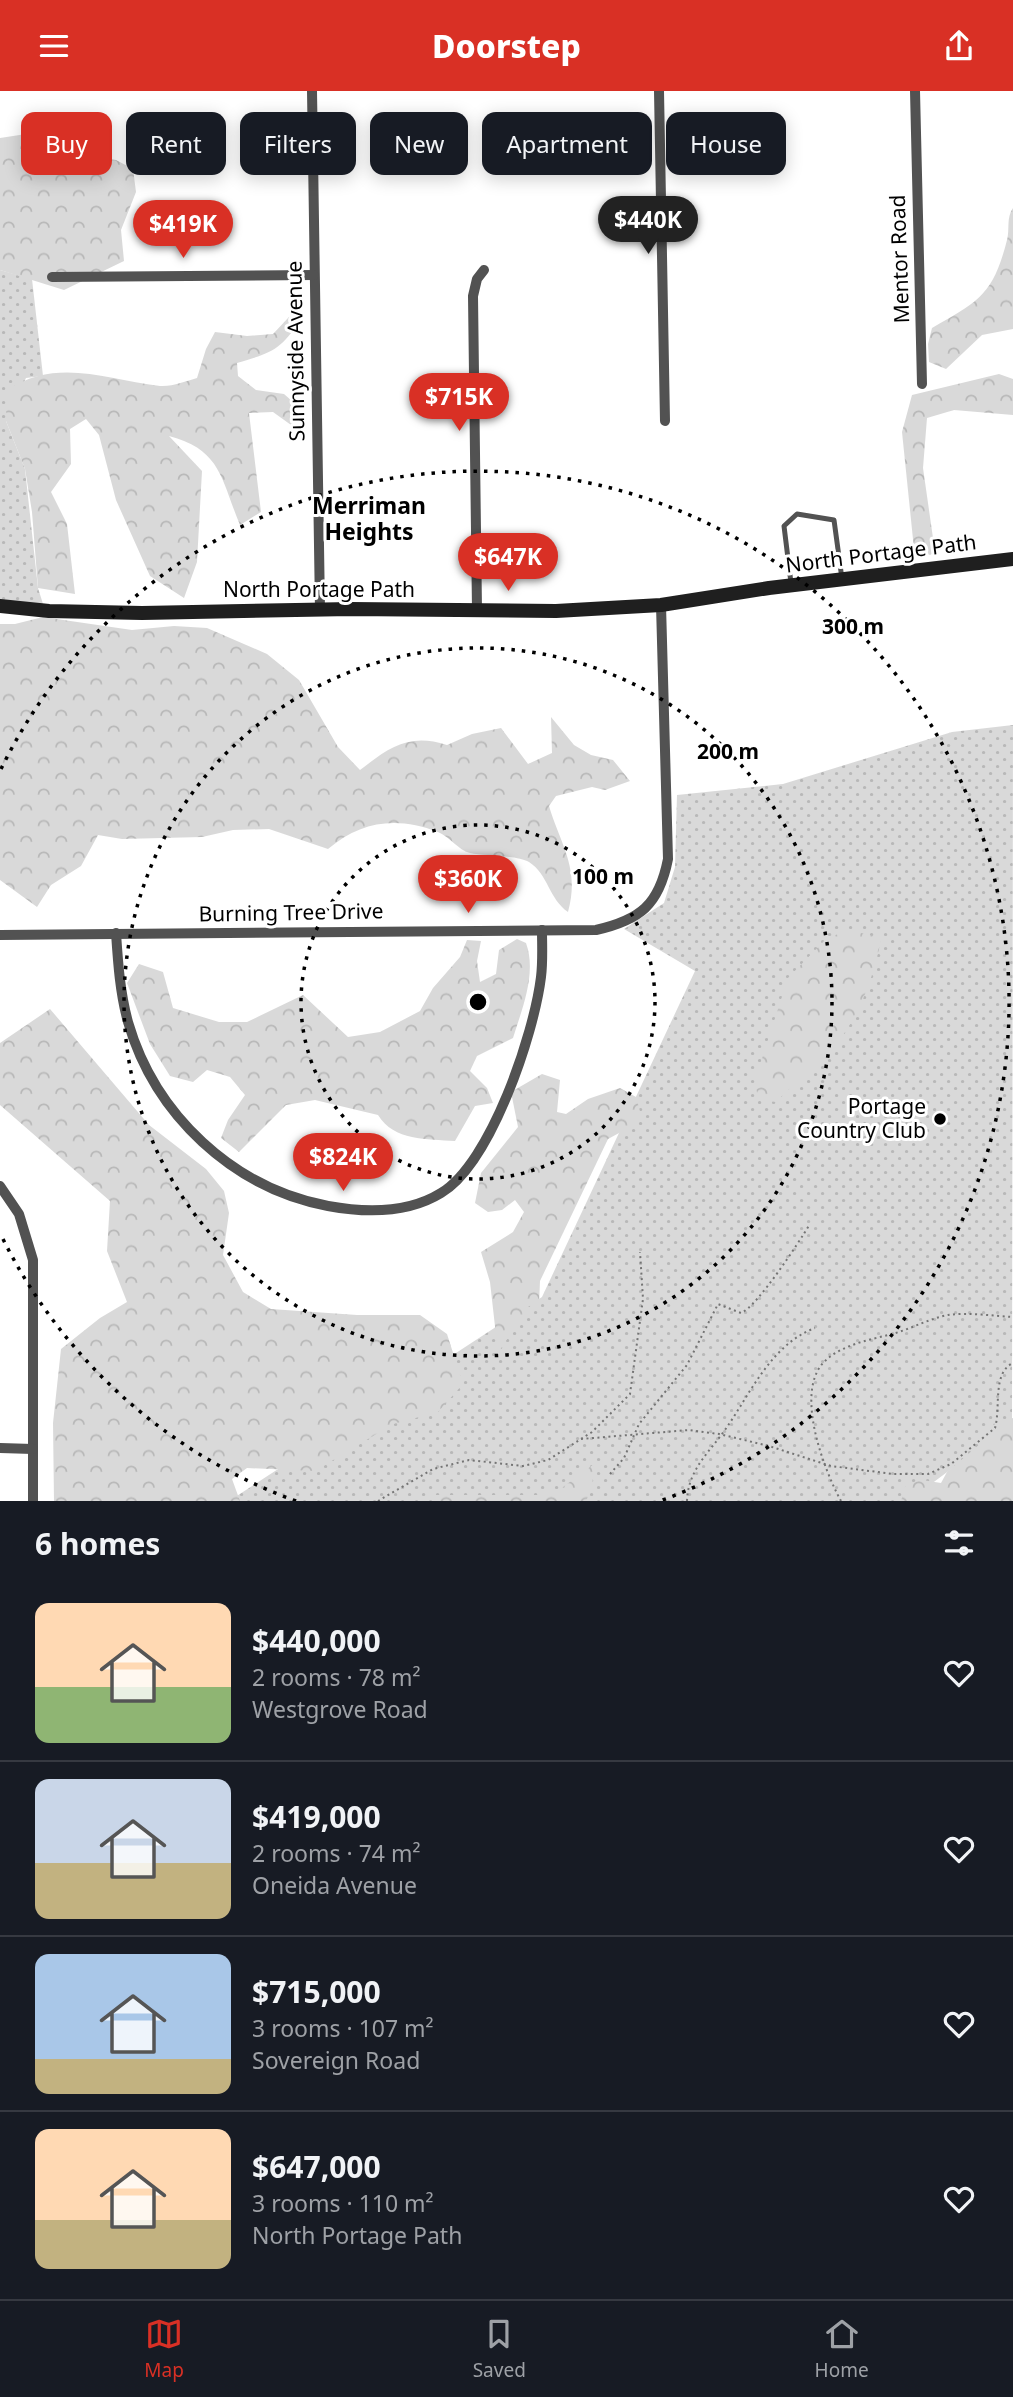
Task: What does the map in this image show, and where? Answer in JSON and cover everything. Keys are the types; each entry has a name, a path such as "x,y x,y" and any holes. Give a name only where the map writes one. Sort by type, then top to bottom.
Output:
{"main road":[{"name":"North Portage Path","path":"0,606 49,611 142,613 320,610 556,611 661,605 1013,559"}],"street":[{"name":"Sunnyside Avenue","path":"312,91 320,610"},
{"path":"659,91 665,421"},
{"name":"Mentor Road","path":"915,91 922,384"},
{"path":"477,610 473,296 477,279 484,270"},
{"path":"52,278 314,275"},
{"name":"Burning Tree Drive","path":"0,935 596,930 618,925 640,915 655,898 664,878 668,825 661,605"},
{"path":"116,933 123,1000 137,1046 161,1093 202,1142 237,1170 289,1195 344,1209 387,1211 421,1203 440,1194 466,1172 482,1150 534,1014 541,978 542,930"},
{"path":"0,1186 19,1214 33,1260 33,1501"},
{"path":"0,1448 33,1449"}],"lane":[{"path":"792,586 785,526 797,514 834,520 842,580"}],"path":[{"path":"610,1474 624,1458 639,1424 687,1365 718,1304 741,1313 751,1307 784,1265 810,1224"},
{"path":"378,1501 433,1469 469,1460 523,1465 548,1460 581,1439 630,1394 643,1299 640,1252"},
{"path":"841,1501 822,1463 812,1397 814,1378 826,1361 869,1339 908,1329 927,1320 952,1315 1013,1317"},
{"path":"687,1501 690,1478 756,1380 800,1334 815,1328"},
{"path":"581,1439 689,1430 721,1434 822,1463 893,1474 928,1474 951,1464 995,1428 1000,1405 999,1379 1004,1367 1013,1363"}],"green space":[{"path":"21,135 21,175 112,175 112,159 126,165 126,175 134,175 136,192 121,230 124,261 64,290 0,270 0,138"},
{"path":"1013,208 1013,329 982,335 946,369 929,362 928,344 932,328 973,303 990,285 1002,258"},
{"path":"0,270 32,279 43,376 26,378 6,421 25,469 38,588 43,604 0,601"},
{"path":"303,316 289,336 276,348 237,363 238,376 256,390 284,394 300,408 298,430 273,412 249,413 261,512 240,525 223,481 210,458 200,449 169,436 202,471 197,562 184,598 150,576 116,500 99,435 86,419 70,429 71,464 51,492 67,524 75,594 38,588 32,512 25,469 6,421 7,390 26,380 64,373 82,373 160,386 174,385 197,378 206,349 215,332 247,336 273,334 289,317"},
{"path":"999,374 1013,379 1013,415 954,410 927,418 923,468 935,552 930,555 914,549 902,432 912,395"},
{"path":"43,617 132,630 174,626 207,628 267,654 299,680 338,747 360,770 400,744 422,741 447,745 472,734 501,728 528,764 552,753 551,717 574,745 591,755 613,760 630,781 605,790 592,787 556,796 549,806 568,857 572,883 568,912 529,862 470,853 438,832 394,823 353,832 328,849 269,829 233,830 202,837 122,839 98,835 81,866 51,885 37,907 0,880 0,624 15,624"},
{"name":"Portage Country Club","path":"1013,725 1012,1424 923,1490 923,1501 229,1501 542,1297 695,971 624,929 664,903 675,867 677,795 783,784 952,732"},
{"path":"847,931 868,934 881,940 868,986 856,1014 829,1053 776,1102 758,1099 755,1080 788,978 827,938"},
{"path":"517,939 526,943 530,966 527,991 513,1038 477,1056 470,1071 487,1088 493,1103 475,1106 455,1141 412,1137 393,1130 378,1115 315,1100 286,1105 239,1152 221,1138 228,1120 245,1095 230,1077 207,1070 193,1082 170,1076 150,1044 127,983 139,964 163,972 173,1008 219,1022 247,1022 303,995 348,1037 380,1032 420,1011 433,988 460,957 467,940 481,941 477,961 480,982 496,974 499,950"},
{"path":"50,1009 149,1125 206,1169 224,1191 229,1213 223,1255 243,1292 271,1309 357,1315 420,1315 447,1334 463,1384 438,1412 393,1424 315,1471 247,1468 232,1479 240,1501 54,1501 53,1423 61,1349 100,1318 127,1302 107,1251 110,1201 0,1105 0,1043"},
{"path":"542,1074 560,1080 557,1112 566,1114 588,1099 620,1088 636,1097 641,1115 632,1126 608,1139 540,1281 539,1305 529,1306 498,1353 490,1282 481,1252 513,1232 524,1212 515,1200 502,1210 488,1212 475,1203 481,1173 518,1127 511,1092"},
{"path":"1013,1418 1013,1501 901,1501 906,1484 922,1480 941,1483 947,1472 980,1444 993,1424"},
{"path":"594,1464 592,1488 586,1501 432,1501 433,1495 541,1495 559,1490"}],"place":[{"name":"Portage Country Club","path":"940,1119"}],"district":[{"name":"Merriman Heights","path":"369,519"}]}
